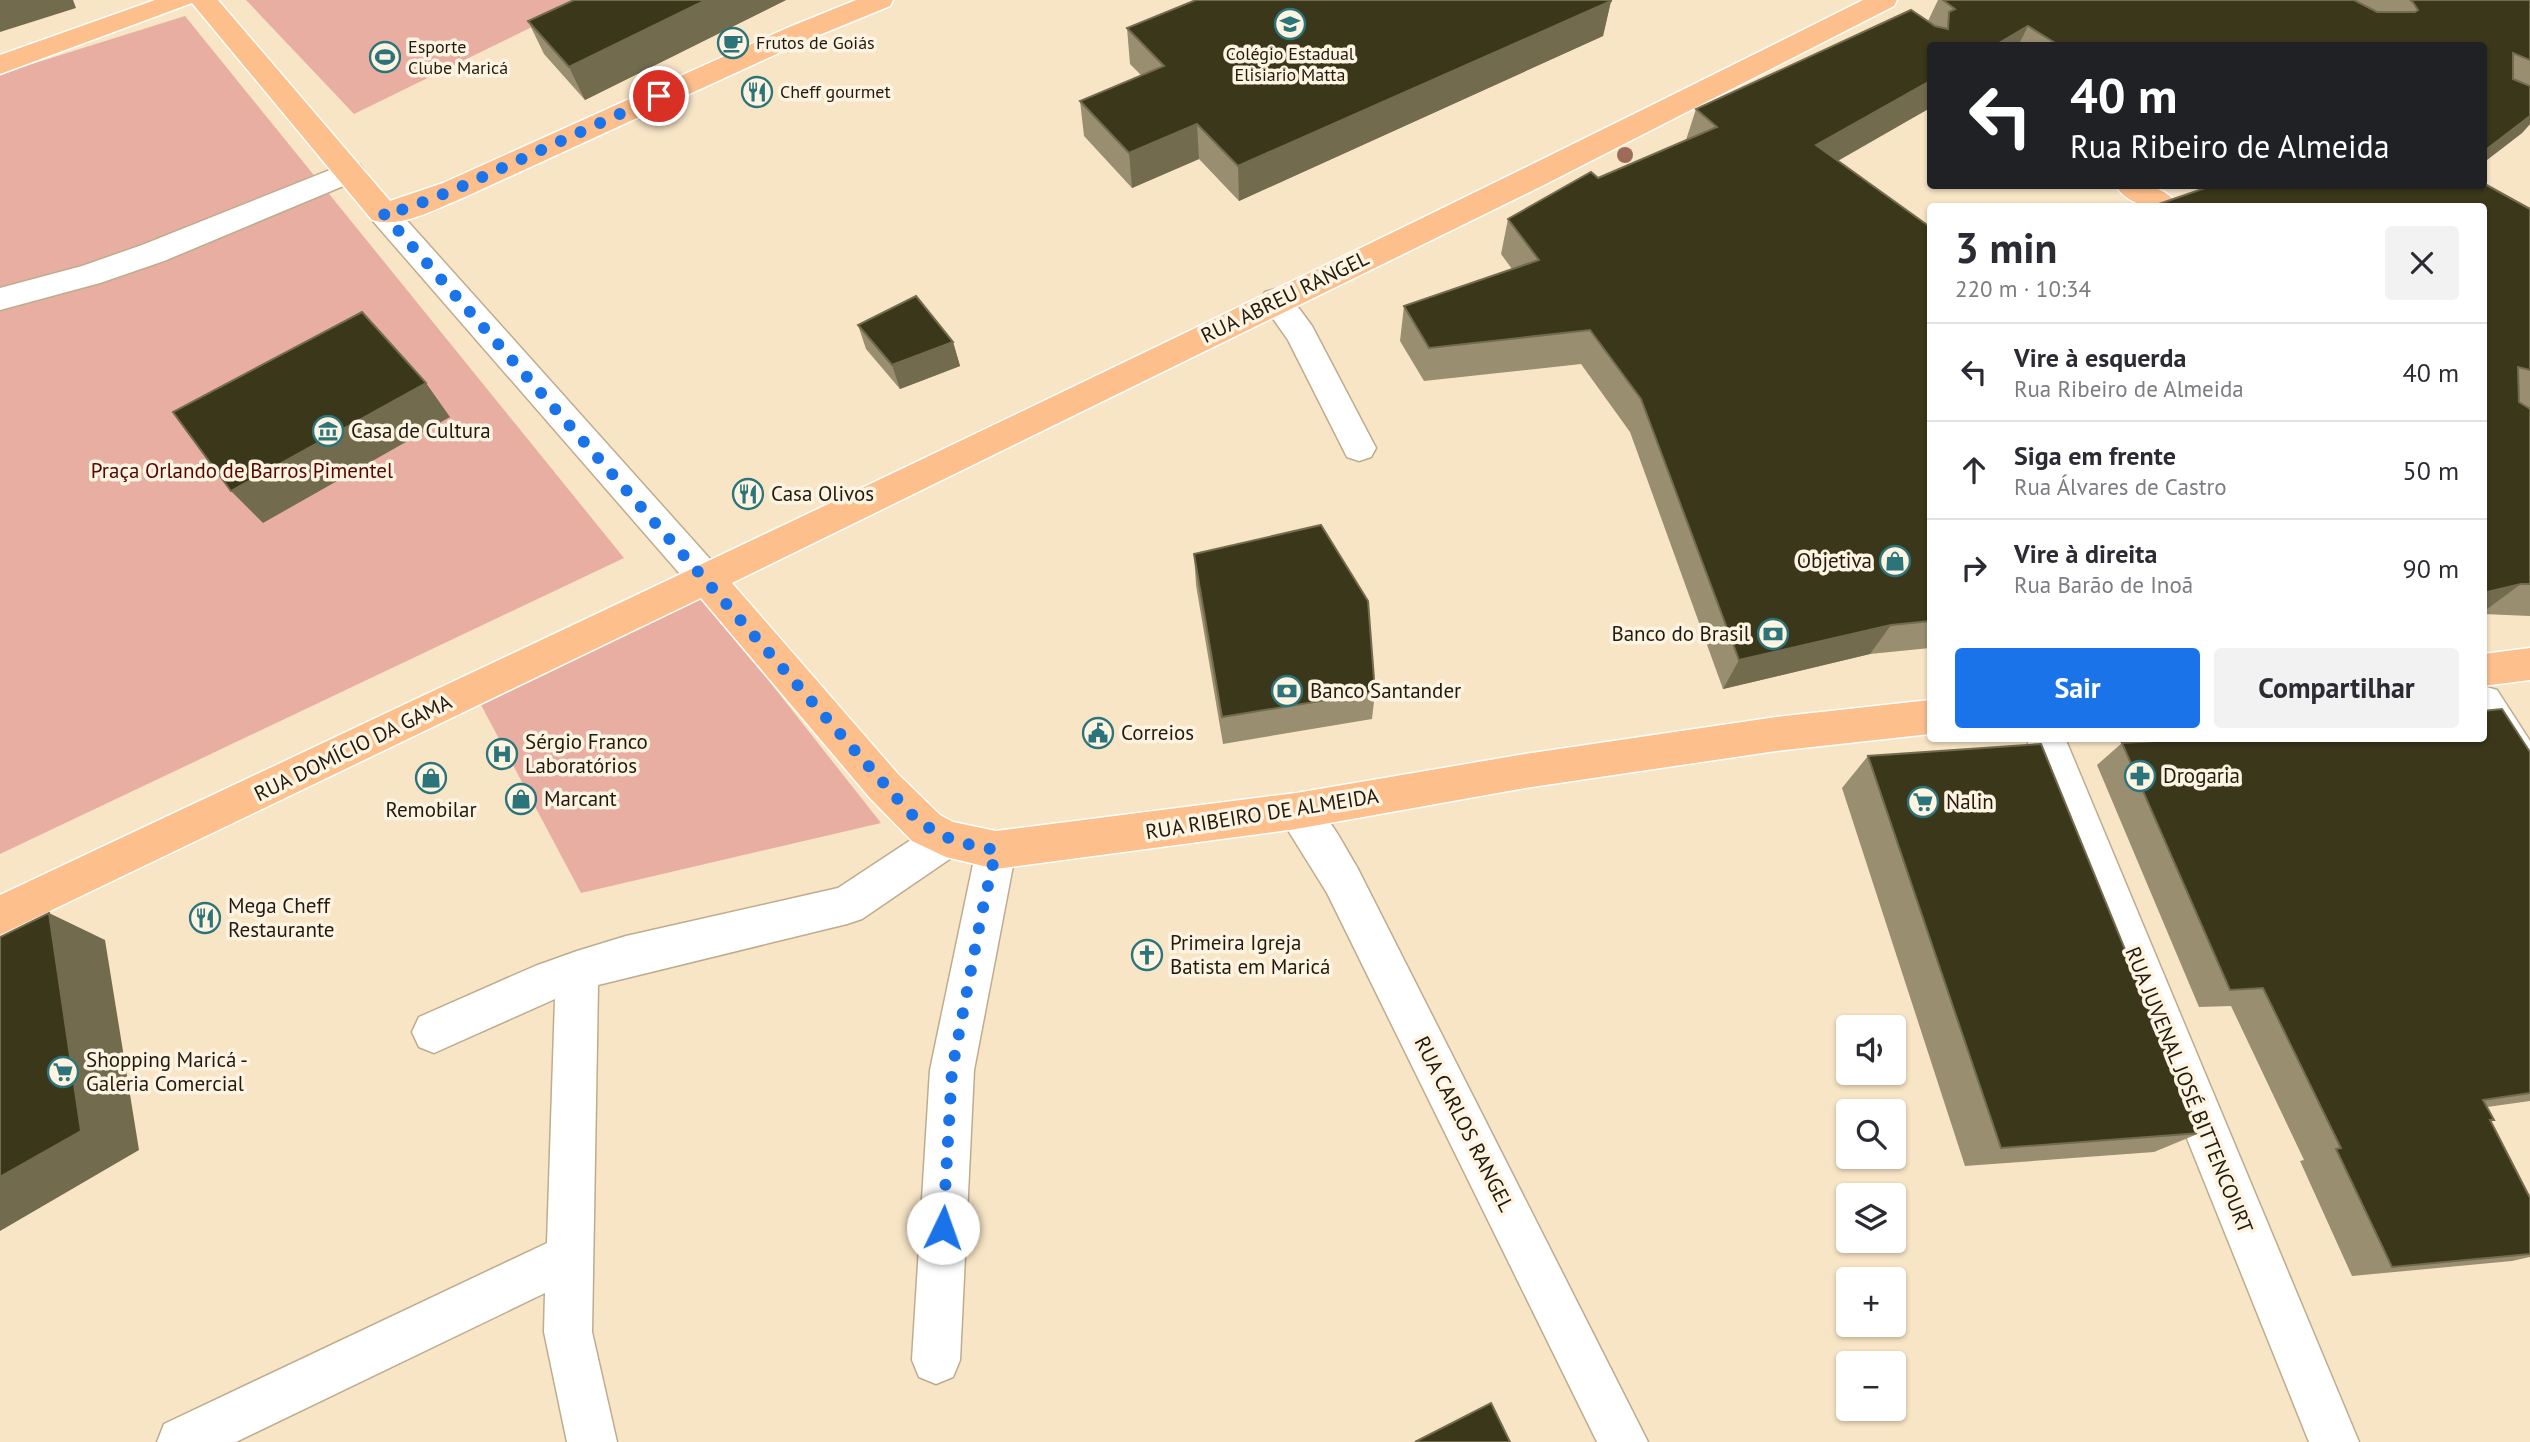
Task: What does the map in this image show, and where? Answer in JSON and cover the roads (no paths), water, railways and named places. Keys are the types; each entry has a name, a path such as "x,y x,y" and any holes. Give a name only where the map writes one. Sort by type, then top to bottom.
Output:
{"main road":[{"path":"0,65 181,0"},
{"path":"204,0 383,213 405,209 454,190 711,72 880,0"},
{"name":"RUA ABREU RANGEL","path":"706,579 1276,300 1529,180 1870,9"},
{"path":"2136,189 2158,203"},
{"name":"RUA RIBEIRO DE ALMEIDA","path":"706,579 884,786 926,828 946,839 996,850 1296,811 1525,771 1776,734 1927,717"},
{"name":"RUA DOMÍCIO DA GAMA","path":"0,916 706,579"},
{"path":"2487,669 2530,664"}],"street":[{"path":"0,299 89,275 153,253 350,172"},
{"path":"383,213 706,579"},
{"path":"1276,300 1301,334 1359,447"},
{"path":"2487,708 2530,774"},
{"name":"RUA JUVENAL JOSÉ BITTENCOURT","path":"2047,742 2334,1442"},
{"name":"RUA CARLOS RANGEL","path":"1296,811 1319,841 1342,880 1623,1442"},
{"path":"434,1032 577,971 626,956 847,905 946,839"},
{"path":"936,1360 952,1070 996,850"},
{"path":"577,971 568,1332 592,1442"},
{"path":"181,1442 569,1256"}],"place":[{"name":"Colégio Estadual Elisiario Matta","path":"1290,24"},
{"name":"Frutos de Goiás","path":"733,43"},
{"name":"Esporte Clube Maricá","path":"385,57"},
{"name":"Cheff gourmet","path":"757,92"},
{"name":"Casa de Cultura","path":"328,431"},
{"name":"Casa Olivos","path":"748,494"},
{"name":"Objetiva","path":"1895,561"},
{"name":"Banco do Brasil","path":"1773,634"},
{"name":"Banco Santander","path":"1287,691"},
{"name":"Correios","path":"1098,733"},
{"name":"Sérgio Franco Laboratórios","path":"502,754"},
{"name":"Drogaria","path":"2140,776"},
{"name":"Remobilar","path":"431,778"},
{"name":"Marcant","path":"521,799"},
{"name":"Nalin","path":"1923,802"},
{"name":"Mega Cheff Restaurante","path":"205,918"},
{"name":"Primeira Igreja Batista em Maricá","path":"1147,955"},
{"name":"Shopping Maricá - Galeria Comercial","path":"63,1072"}],"park label":[{"name":"Praça Orlando de Barros Pimentel","path":"242,471"}]}
